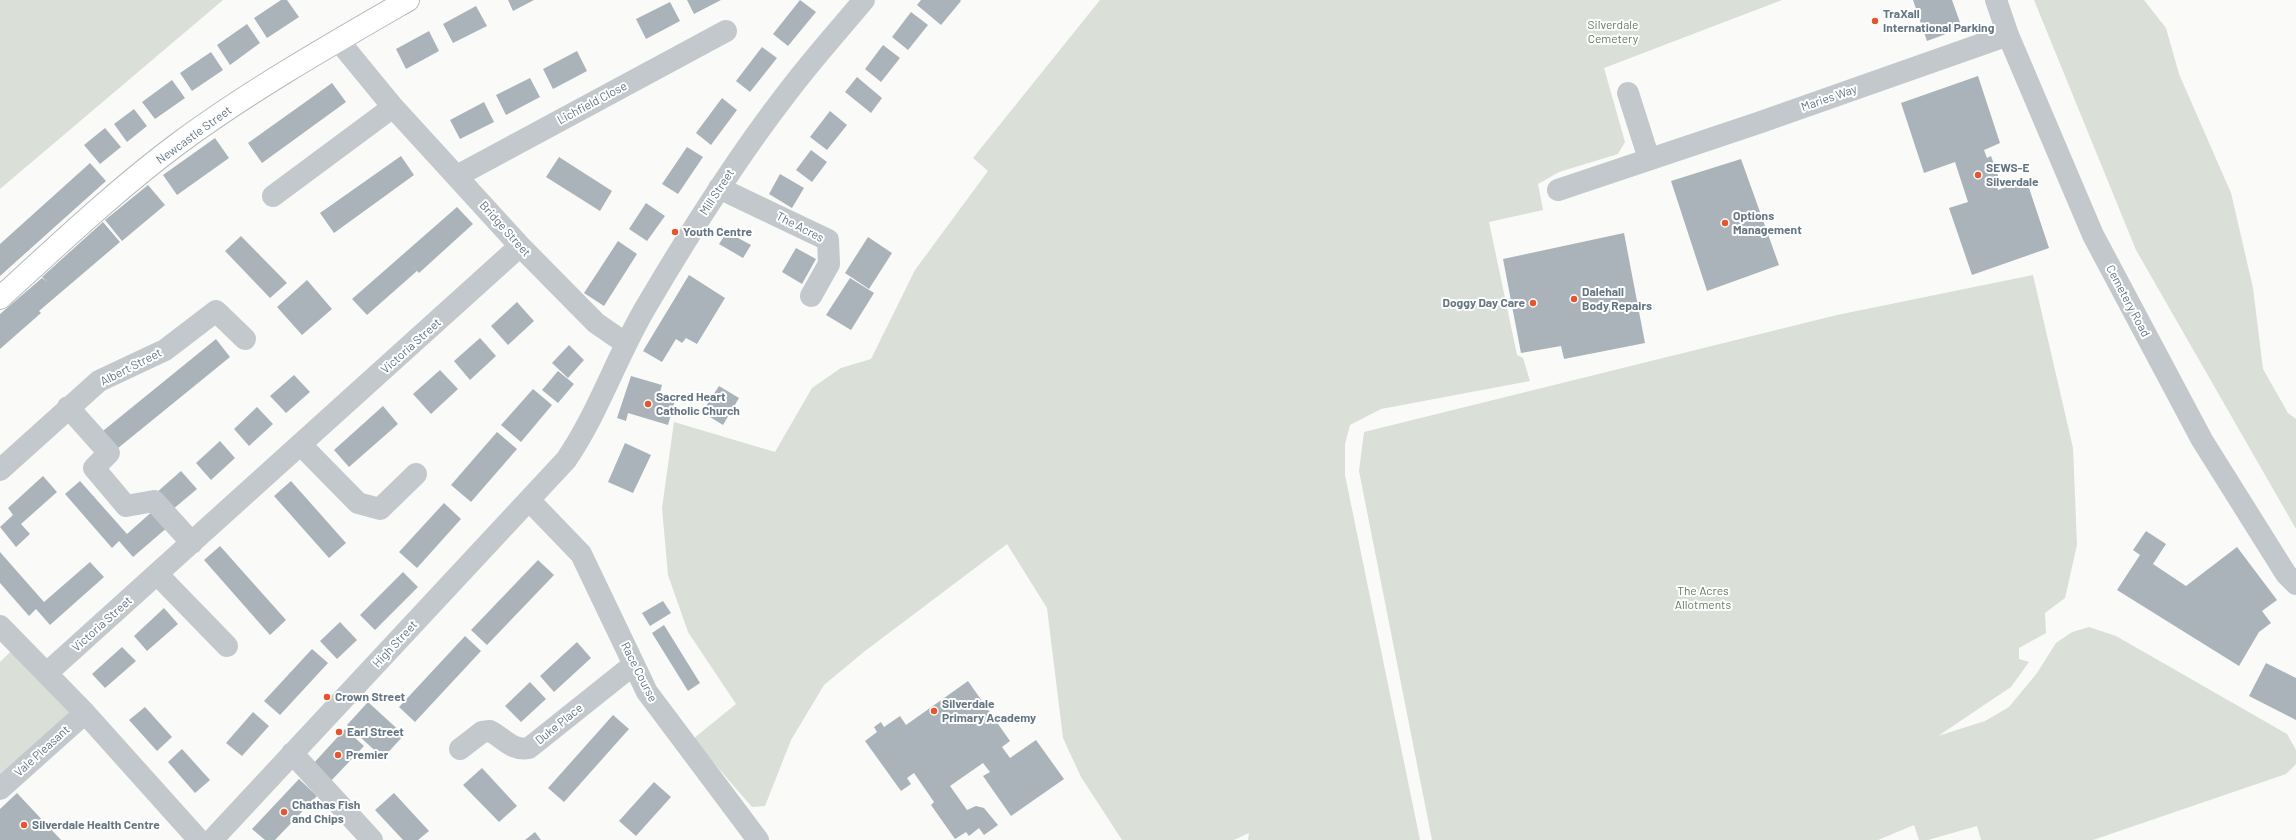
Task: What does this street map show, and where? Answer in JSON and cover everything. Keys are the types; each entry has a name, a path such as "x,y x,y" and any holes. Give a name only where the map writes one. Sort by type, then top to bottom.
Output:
{"main road":[{"name":"Newcastle Street","path":"0,298 79,226 178,144 255,90 408,0"}],"street":[{"name":"Mill Street","path":"576,445 602,395 625,343 719,188 787,93 864,0"},
{"name":"Cemetery Road","path":"1996,0 2008,35 2093,235 2202,440 2286,574 2296,584"},
{"name":"Lichfield Close","path":"457,176 726,31"},
{"name":"Maries Way","path":"1558,190 1758,123 2008,35"},
{"name":"Bridge Street","path":"338,40 393,107 520,246 596,323 607,333 625,343"},
{"path":"1628,93 1649,159"},
{"path":"273,196 393,107"},
{"name":"The Acres","path":"719,188 828,240 829,264 811,296"},
{"name":"Victoria Street","path":"47,673 158,575 520,246"},
{"name":"Albert Street","path":"0,470 68,407 99,381 165,350 216,311 245,340"},
{"path":"68,407 109,453 94,468 126,506 154,501 192,543"},
{"path":"301,445 358,503 380,509 416,474"},
{"name":"High Street","path":"212,840 566,460 576,445"},
{"name":"Race Course","path":"528,500 581,554 647,692 663,716 758,840"},
{"path":"158,575 227,646"},
{"path":"0,626 85,713 199,840"},
{"name":"Duke Place","path":"460,749 482,732 490,731 519,750 528,748 633,664"},
{"name":"Vale Pleasant","path":"0,789 85,713"},
{"path":"292,753 372,840"}],"green space":[{"path":"0,0 223,0 0,189"},
{"name":"Silverdale Cemetery","path":"1100,0 1782,0 1604,68 1625,142 1618,154 1559,172 1538,184 1543,210 1489,222 1517,355 1523,358 1530,381 1381,409 1350,425 1345,444 1345,475 1420,840 1248,840 1249,833 1234,840 1122,840 1081,777 1063,738 1047,608 1007,544 865,651 824,685 791,740 765,806 752,807 693,739 736,704 688,632 668,575 662,508 674,422 775,452 812,388 841,368 871,359 915,270 988,171 973,158"},
{"path":"2034,0 2144,0 2166,28 2179,74 2231,193 2253,288 2263,369 2288,413 2296,419 2296,529 2136,250"},
{"name":"The Acres Allotments","path":"2033,275 2073,448 2077,545 2065,598 2045,613 2046,633 2019,648 2019,659 2029,662 2011,687 1938,736 1985,721 2009,707 2037,673 2056,643 2072,632 2089,627 2116,636 2287,734 2296,750 2296,764 2286,774 2093,840 1981,840 1977,826 1928,840 1919,840 1914,825 1878,840 1432,840 1359,471 1364,432 1837,315"},
{"path":"14,648 73,710 0,779 0,662"}],"building":[{"path":"281,0 287,0 299,17 267,38 254,18"},
{"path":"508,0 534,0 513,11"},
{"path":"687,0 721,0 694,14"},
{"path":"800,0 816,12 788,46 773,34"},
{"path":"921,0 961,1 941,25 917,5"},
{"path":"1913,0 1952,0 1962,28 1927,41"},
{"path":"670,2 680,21 646,39 636,19"},
{"path":"476,6 487,26 453,43 443,24"},
{"path":"911,12 928,25 908,50 892,37"},
{"path":"247,24 260,43 230,65 217,45"},
{"path":"429,31 439,51 406,69 396,49"},
{"path":"883,45 900,58 881,82 865,69"},
{"path":"762,47 777,58 750,92 736,81"},
{"path":"577,51 587,71 553,89 543,69"},
{"path":"211,52 223,70 192,91 180,73"},
{"name":"SEWS-E Silverdale","path":"1978,76 2000,143 1984,150 1987,158 1991,156 1998,176 1994,178 1998,190 2026,179 2049,248 1972,275 1949,208 1968,202 1955,162 1924,173 1901,103"},
{"path":"857,77 882,98 871,113 845,92"},
{"path":"530,78 540,97 506,115 496,95"},
{"path":"172,80 185,98 155,119 142,102"},
{"path":"332,83 346,102 262,163 248,143"},
{"path":"722,98 737,110 711,145 696,133"},
{"path":"484,102 494,122 460,139 450,120"},
{"path":"134,109 147,126 127,142 114,124"},
{"path":"830,111 847,125 827,150 810,137"},
{"path":"105,128 121,147 100,164 84,145"},
{"path":"215,138 229,158 177,195 163,175"},
{"path":"687,147 703,157 678,194 662,184"},
{"path":"811,150 827,162 812,182 796,170"},
{"path":"401,156 414,175 334,233 320,213"},
{"path":"559,157 612,191 600,211 546,177"},
{"name":"Options Management","path":"1741,159 1779,265 1707,291 1671,181"},
{"path":"90,163 106,181 0,276 0,244"},
{"path":"780,174 804,188 792,208 769,194"},
{"path":"148,185 165,205 122,241 105,220"},
{"path":"646,203 665,216 647,241 629,229"},
{"path":"457,207 473,224 419,273 410,263 417,271 367,315 352,299"},
{"path":"103,222 120,242 39,311 41,313 0,349 0,314 42,278 47,282 42,277"},
{"path":"727,232 751,245 743,258 719,244"},
{"path":"1624,233 1645,343 1564,359 1561,346 1521,353 1503,259"},
{"path":"241,236 287,283 270,298 225,251"},
{"path":"868,237 892,253 869,289 845,273"},
{"path":"618,241 637,254 604,306 584,293"},
{"path":"796,248 816,259 802,284 782,272"},
{"path":"689,275 725,298 697,344 686,338 682,343 676,339 662,362 643,351"},
{"path":"850,278 874,293 851,330 826,315"},
{"path":"307,280 332,309 302,335 277,307"},
{"path":"517,302 534,321 508,345 491,326"},
{"path":"480,338 496,356 470,380 454,361"},
{"path":"216,339 230,357 112,453 98,435"},
{"path":"569,345 584,360 568,378 552,363"},
{"path":"440,370 458,389 431,414 413,394"},
{"path":"558,371 574,384 558,403 542,390"},
{"path":"294,375 310,392 286,413 270,396"},
{"name":"Sacred Heart Catholic Church","path":"631,376 662,385 660,392 676,397 668,425 628,413 626,421 617,418"},
{"path":"719,386 739,398 723,425 702,412"},
{"path":"533,389 552,405 521,442 501,425"},
{"path":"383,406 398,424 349,467 334,450"},
{"path":"257,407 273,424 249,446 234,429"},
{"path":"497,432 517,449 471,502 451,485"},
{"path":"220,441 235,458 211,480 196,463"},
{"path":"625,443 651,455 633,493 608,482"},
{"path":"181,471 197,489 172,510 156,493"},
{"path":"43,476 57,492 21,524 30,534 16,547 0,527 13,515 8,508"},
{"path":"80,481 127,534 155,509 169,526 133,557 119,541 112,548 65,494"},
{"path":"291,481 346,543 329,558 274,496"},
{"path":"444,503 461,519 417,568 399,552"},
{"path":"2146,531 2166,544 2153,564 2186,586 2237,547 2277,600 2262,611 2271,623 2259,632 2239,666 2117,590 2140,555 2133,550"},
{"path":"220,546 286,620 270,635 204,560"},
{"path":"0,552 44,602 90,562 104,577 50,625 36,609 29,616 0,583"},
{"path":"538,560 554,575 487,645 471,630"},
{"path":"403,572 418,587 375,630 360,615"},
{"path":"663,601 671,613 650,626 642,613"},
{"path":"164,608 178,624 147,651 134,636"},
{"path":"340,622 357,640 337,659 320,641"},
{"path":"664,625 700,683 688,691 652,633"},
{"path":"465,636 481,651 415,722 399,707"},
{"path":"577,642 591,658 554,692 540,676"},
{"path":"122,647 136,661 105,688 92,674"},
{"path":"312,649 328,663 280,715 264,701"},
{"path":"2266,663 2296,678 2296,720 2249,696"},
{"path":"968,681 1010,741 1002,747 1010,758 1036,740 1064,779 1011,816 983,776 990,772 983,763 950,786 967,810 976,806 984,808 998,825 984,835 979,828 969,836 966,832 955,839 931,805 934,802 914,773 907,778 911,784 901,791 865,741 877,732 874,727 881,722 884,727 900,716 906,725"},
{"path":"530,682 546,699 521,722 505,706"},
{"path":"368,702 404,735 383,758 347,725"},
{"path":"145,707 172,737 157,751 129,720"},
{"path":"253,712 269,726 242,756 226,743"},
{"path":"613,715 629,729 564,802 548,788"},
{"name":"Premier","path":"345,729 364,746 330,782 312,765"},
{"path":"182,749 210,780 195,793 168,762"},
{"path":"482,768 517,806 499,822 463,785"},
{"name":"Chathas Fish and Chips","path":"299,779 317,796 275,840 265,840 252,829"},
{"path":"654,782 671,797 636,836 619,821"},
{"name":"Silverdale Health Centre","path":"17,793 61,840 0,840 0,809"},
{"path":"394,793 429,831 418,840 403,840 375,810"},
{"path":"535,832 541,840 525,840"}],"place":[{"name":"TraXall International Parking","path":"1875,21"},
{"name":"SEWS-E Silverdale","path":"1978,175"},
{"name":"Options Management","path":"1725,223"},
{"name":"Youth Centre","path":"675,232"},
{"name":"Dalehall Body Repairs","path":"1574,299"},
{"name":"Doggy Day Care","path":"1533,303"},
{"name":"Sacred Heart Catholic Church","path":"648,404"},
{"name":"Crown Street","path":"327,697"},
{"name":"Silverdale Primary Academy","path":"934,711"},
{"name":"Earl Street","path":"339,732"},
{"name":"Premier","path":"338,755"},
{"name":"Chathas Fish and Chips","path":"284,812"},
{"name":"Silverdale Health Centre","path":"24,825"}]}
